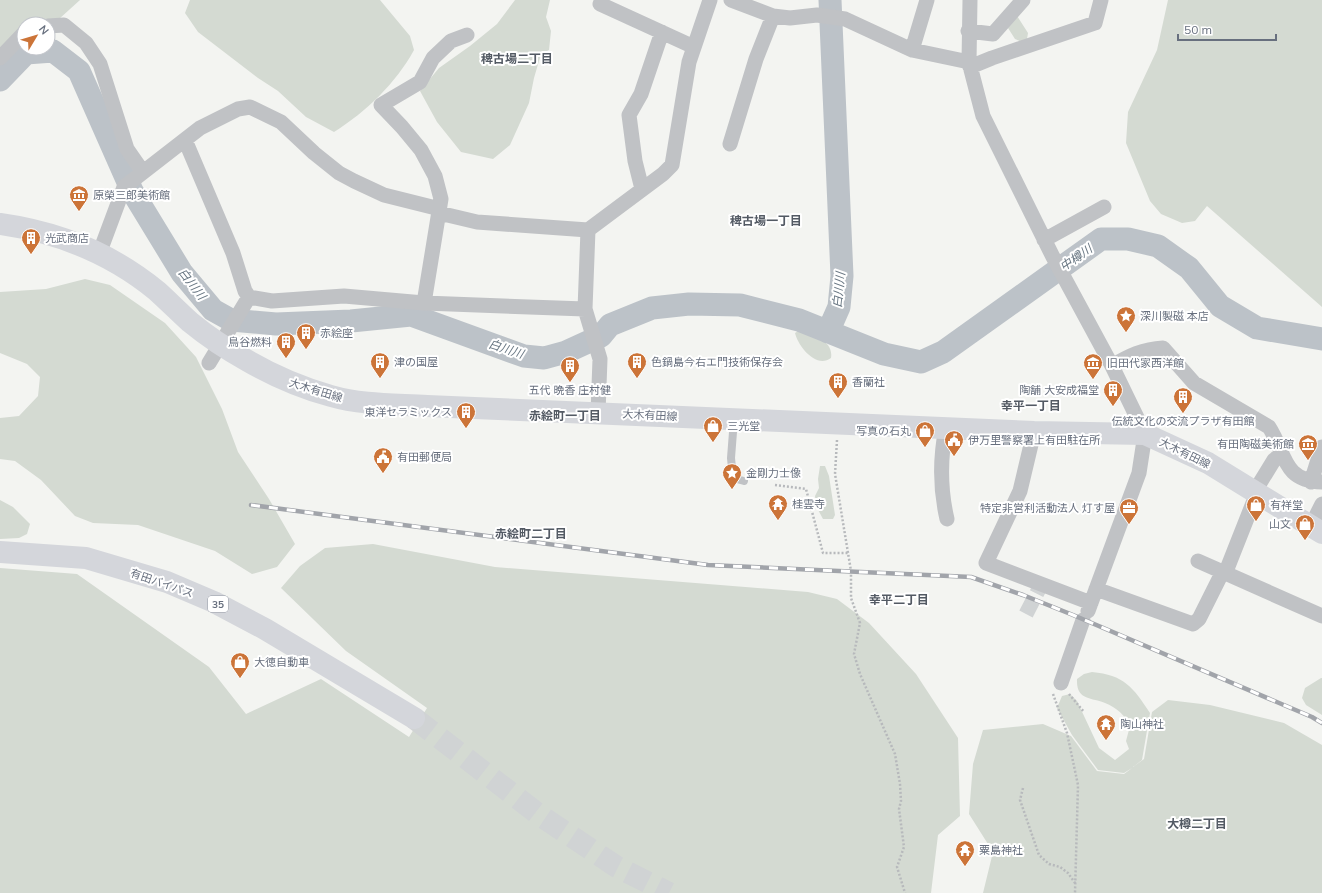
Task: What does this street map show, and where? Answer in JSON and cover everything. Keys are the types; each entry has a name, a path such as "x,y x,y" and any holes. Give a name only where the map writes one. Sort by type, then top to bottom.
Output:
{"main road":[{"name":"大木有田線","path":"0,224 35,229 80,244 120,265 156,290 191,322 223,338 247,361 290,382 332,397 366,403 1034,432 1145,434 1208,463 1317,530"},
{"name":"有田バイパス","path":"0,552 86,558 167,582 214,602 265,629 414,718"}],"street":[{"path":"98,254 112,221 120,193 124,188 200,128 238,109 250,107 281,122 309,149 339,173 384,195 477,222 588,230 663,174 672,165 689,62 710,0"},
{"path":"731,0 773,16 790,18 817,16 845,19 912,50 970,64 1095,23 1101,0"},
{"path":"912,50 927,0"},
{"path":"970,0 968,31 970,64 983,116 1044,240 1112,366 1145,434 1139,473 1061,683"},
{"path":"968,31 992,34 1023,0"},
{"path":"600,4 694,47"},
{"path":"730,144 756,59 773,16"},
{"path":"56,26 64,25 92,50 100,64 128,149 143,172"},
{"path":"642,189 635,161 629,115 641,94 662,32"},
{"path":"424,303 441,199 435,176 421,150 381,105 420,82 433,58 451,42 467,35"},
{"path":"0,58 16,41"},
{"path":"184,140 232,253 245,291 249,297 272,301 344,296 424,303 585,309"},
{"path":"1044,240 1104,207"},
{"path":"588,230 585,309 589,327 600,359 598,413"},
{"path":"209,363 249,297"},
{"path":"1112,366 1134,353 1147,349 1163,348 1194,384 1269,427 1275,436 1280,455 1296,476 1316,482 1322,447"},
{"path":"946,428 941,451 941,473 946,519"},
{"path":"1034,432 1020,491 986,563 1089,605 1194,624 1199,618 1223,573 1256,492 1274,460 1280,455"},
{"path":"1317,530 1322,504"},
{"path":"1198,561 1223,573 1276,594 1322,616"}],"lane":[{"path":"734,419 731,458 733,478 744,481"}],"path":[{"path":"837,423 835,474 851,571 851,598 860,623 854,657 895,754 899,771 901,801 899,809 904,847 897,867 905,893"},
{"path":"775,485 806,489 823,553 848,553"},
{"path":"1075,893 1078,786 1067,733 1053,695 1061,683 1084,712"},
{"path":"1023,788 1020,800 1039,855 1049,864 1060,867 1068,873 1075,883"}],"shaded area":[{"path":"0,0 80,0 56,22 56,16 16,16 16,54 0,59"},
{"path":"190,0 380,0 410,36 414,50 398,74 379,96 369,106 334,132 306,117 278,91 258,78 198,32 185,13"},
{"path":"515,0 550,0 546,17 551,31 549,50 541,54 529,103 510,145 493,159 461,152 437,122 420,91 439,68 470,46 497,24"},
{"path":"1168,0 1322,0 1322,307 1207,206 1195,221 1182,223 1161,214 1150,201 1126,143 1128,112 1157,50"},
{"path":"1014,11 1028,33 1027,39 1022,42 1015,39 1008,28"},
{"path":"85,279 110,285 165,323 196,357 222,409 238,452 269,499 295,544 277,567 252,574 215,551 138,525 93,523 75,516 41,480 15,461 0,459 0,418 19,416 38,396 40,377 27,364 0,353 0,292 46,289"},
{"path":"800,330 816,336 826,343 831,352 831,358 825,361 819,361 808,354 800,344 795,333"},
{"path":"820,466 825,466 829,476 835,515 833,519 823,519 816,506 815,496 819,488 818,479"},
{"path":"0,500 13,507 30,524 27,534 19,538 0,539"},
{"path":"373,544 495,567 808,592 837,599 869,623 916,674 958,738 960,816 938,835 931,893 0,893 0,568 77,574 209,667 246,714 321,679 409,737 427,708 346,651 281,588 300,566 325,548"},
{"path":"1092,672 1120,679 1133,689 1150,713 1142,760 1133,767 1144,759 1152,712 1168,700 1210,705 1284,723 1322,745 1322,893 983,893 993,852 969,814 973,764 983,730 1043,724 1071,736 1097,771 1124,774 1132,768 1124,773 1098,770 1072,735 1057,708 1062,696 1070,694 1077,701 1099,748 1115,760 1129,749 1126,741 1130,726 1123,715 1117,709 1100,701 1086,697 1079,691 1077,679 1084,674"},
{"path":"1321,678 1322,715 1306,705 1302,698 1305,688"}],"waterway":[{"name":"白川川","path":"828,332 839,307 842,276 830,0"},
{"name":"白川川","path":"0,80 26,53 53,51 79,71 132,191 182,273 213,310 231,320 276,324 351,321 411,315 524,356 544,358 566,352 601,336 610,325 652,308 689,304 740,305 799,320 884,354 921,362 943,352 1101,239 1128,239 1158,246 1189,268 1220,306 1257,328 1322,339"}],"tunnel":[{"path":"1026,614 1041,585"},
{"path":"414,718 538,814 617,867 669,893"}],"railway":[{"path":"251,505 708,565 971,577 1023,595 1073,615 1312,717 1322,723"}],"place":[{"name":"原榮三郎美術館","path":"79,212"},
{"name":"光武商店","path":"31,255"},
{"name":"深川製磁 本店","path":"1126,333"},
{"name":"赤絵座","path":"306,350"},
{"name":"鳥谷燃料","path":"286,359"},
{"name":"津の国屋","path":"380,379"},
{"name":"色鍋島今右エ門技術保存会","path":"637,379"},
{"name":"旧田代家西洋館","path":"1093,380"},
{"name":"五代 晩香 庄村健","path":"570,383"},
{"name":"香蘭社","path":"838,399"},
{"name":"陶舗 大安成福堂","path":"1113,407"},
{"name":"伝統文化の交流プラザ有田館","path":"1183,414"},
{"name":"東洋セラミックス","path":"466,429"},
{"name":"三光堂","path":"713,443"},
{"name":"写真の石丸","path":"925,448"},
{"name":"伊万里警察署上有田駐在所","path":"954,457"},
{"name":"有田陶磁美術館","path":"1308,461"},
{"name":"有田郵便局","path":"383,474"},
{"name":"金剛力士像","path":"732,490"},
{"name":"桂雲寺","path":"778,521"},
{"name":"有祥堂","path":"1256,522"},
{"name":"特定非営利活動法人 灯す屋","path":"1129,525"},
{"name":"山文","path":"1305,541"},
{"name":"大徳自動車","path":"240,679"},
{"name":"陶山神社","path":"1106,741"},
{"name":"粟島神社","path":"965,867"}],"district":[{"name":"稗古場二丁目","path":"517,59"},
{"name":"稗古場一丁目","path":"766,221"},
{"name":"幸平一丁目","path":"1031,406"},
{"name":"赤絵町一丁目","path":"565,416"},
{"name":"赤絵町二丁目","path":"531,534"},
{"name":"幸平二丁目","path":"899,600"},
{"name":"大樽二丁目","path":"1197,824"}],"water label":[{"name":"中樽川","path":"1076,258"}]}
